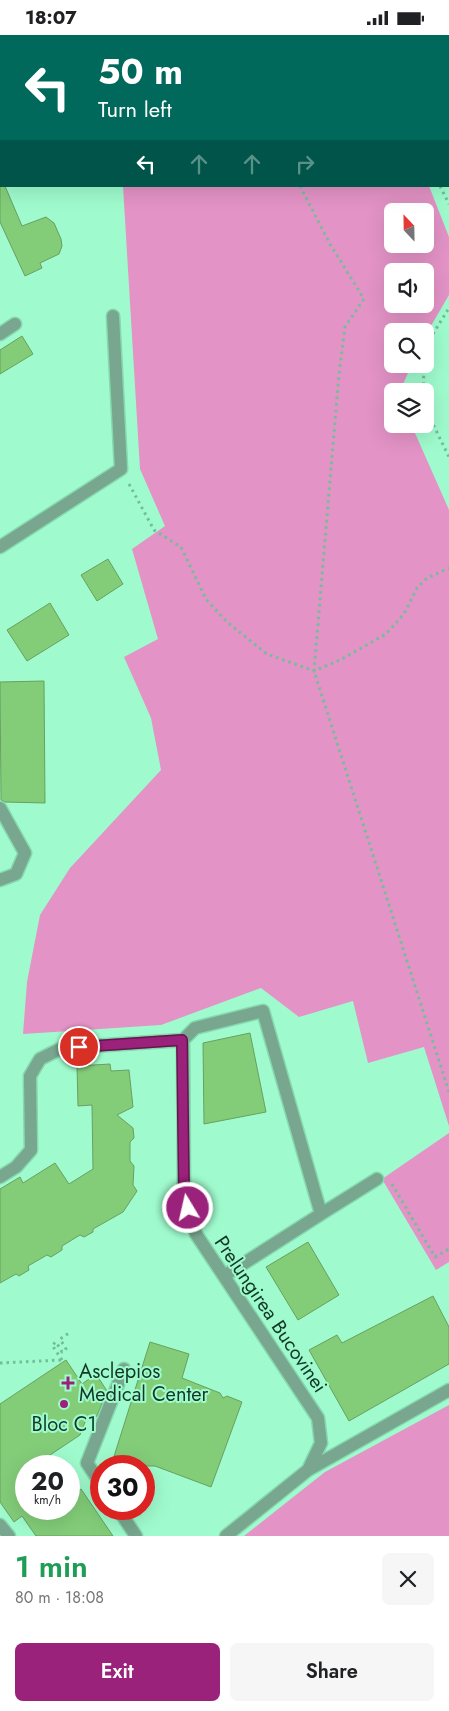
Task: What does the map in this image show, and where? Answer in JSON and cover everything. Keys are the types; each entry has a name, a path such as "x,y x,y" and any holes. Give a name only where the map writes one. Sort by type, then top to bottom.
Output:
{"street":[{"path":"0,547 121,469 113,316"},
{"path":"0,333 15,324"},
{"path":"0,808 25,853 16,874 0,880"},
{"path":"0,1177 16,1167 31,1150 30,1076 40,1059 62,1047 182,1040 195,1027 263,1011 321,1214"},
{"name":"Prelungirea Bucovinei","path":"182,1040 184,1195 196,1234 318,1418 321,1443 308,1470 226,1536"},
{"path":"224,1276 377,1179"},
{"path":"90,1455 124,1369"},
{"path":"308,1470 449,1390"},
{"path":"90,1455 87,1463 90,1468"},
{"path":"125,1520 136,1536"},
{"path":"0,1525 8,1536"}],"path":[{"path":"301,187 330,244 364,299 345,327 342,345 314,671 449,1092"},
{"path":"440,187 449,204"},
{"path":"423,383 431,337 449,308"},
{"path":"434,427 449,457"},
{"path":"138,499 154,530 181,547 206,599 227,622 267,653 314,671 340,660 386,633 404,614 417,588 426,578 449,568"},
{"path":"377,1179 392,1185 435,1257 449,1249"},
{"path":"0,1363 62,1360 52,1345 56,1342 62,1352 66,1349 60,1339 69,1333"}],"shaded area":[{"path":"123,187 429,187 449,237 449,295 433,323 384,323 384,373 408,373 404,383 384,383 384,433 415,433 449,510 449,1126 424,1047 368,1063 353,1001 299,1017 261,988 161,1025 23,1034 27,982 40,915 70,868 161,770 151,718 124,657 158,639 132,549 165,526 140,469"},
{"path":"449,1133 449,1262 436,1270 382,1179"},
{"path":"449,1405 449,1536 244,1536 325,1472"}],"building":[{"path":"0,187 5,187 22,226 46,217 54,223 61,239 62,246 59,254 40,263 42,268 25,276 0,222"},
{"path":"22,336 33,354 0,374 0,350"},
{"path":"108,559 123,584 97,601 81,575"},
{"path":"50,603 69,635 27,661 7,630"},
{"path":"44,681 45,803 5,802 1,800 0,682"},
{"path":"250,1033 266,1112 204,1124 203,1043"},
{"path":"110,1064 111,1071 129,1070 133,1107 117,1115 133,1128 134,1138 130,1142 130,1161 134,1166 133,1185 137,1191 123,1212 93,1229 93,1232 84,1237 80,1235 62,1246 62,1250 51,1257 47,1255 28,1266 29,1270 19,1276 16,1274 0,1283 0,1189 20,1177 23,1183 55,1163 69,1184 93,1169 92,1105 78,1106 77,1066"},
{"path":"308,1242 339,1295 298,1320 266,1267"},
{"path":"433,1296 449,1327 449,1364 349,1421 309,1350 337,1335 342,1343"},
{"path":"150,1342 189,1354 182,1378 220,1393 223,1398 227,1396 242,1402 211,1487 155,1466 155,1455 114,1455"},
{"path":"66,1360 82,1384 96,1374 107,1391 97,1416 85,1422 80,1435 50,1455 15,1455 15,1520 17,1520 14,1522 0,1502 0,1404"},
{"path":"81,1489 90,1502 90,1520 102,1520 113,1536 36,1536 25,1520 80,1520"}],"place":[{"name":"Asclepios Medical Center","path":"68,1383"},
{"name":"Bloc C1","path":"64,1404"}],"route":[{"path":"79,1047 182,1040 184,1195 188,1208"}]}
